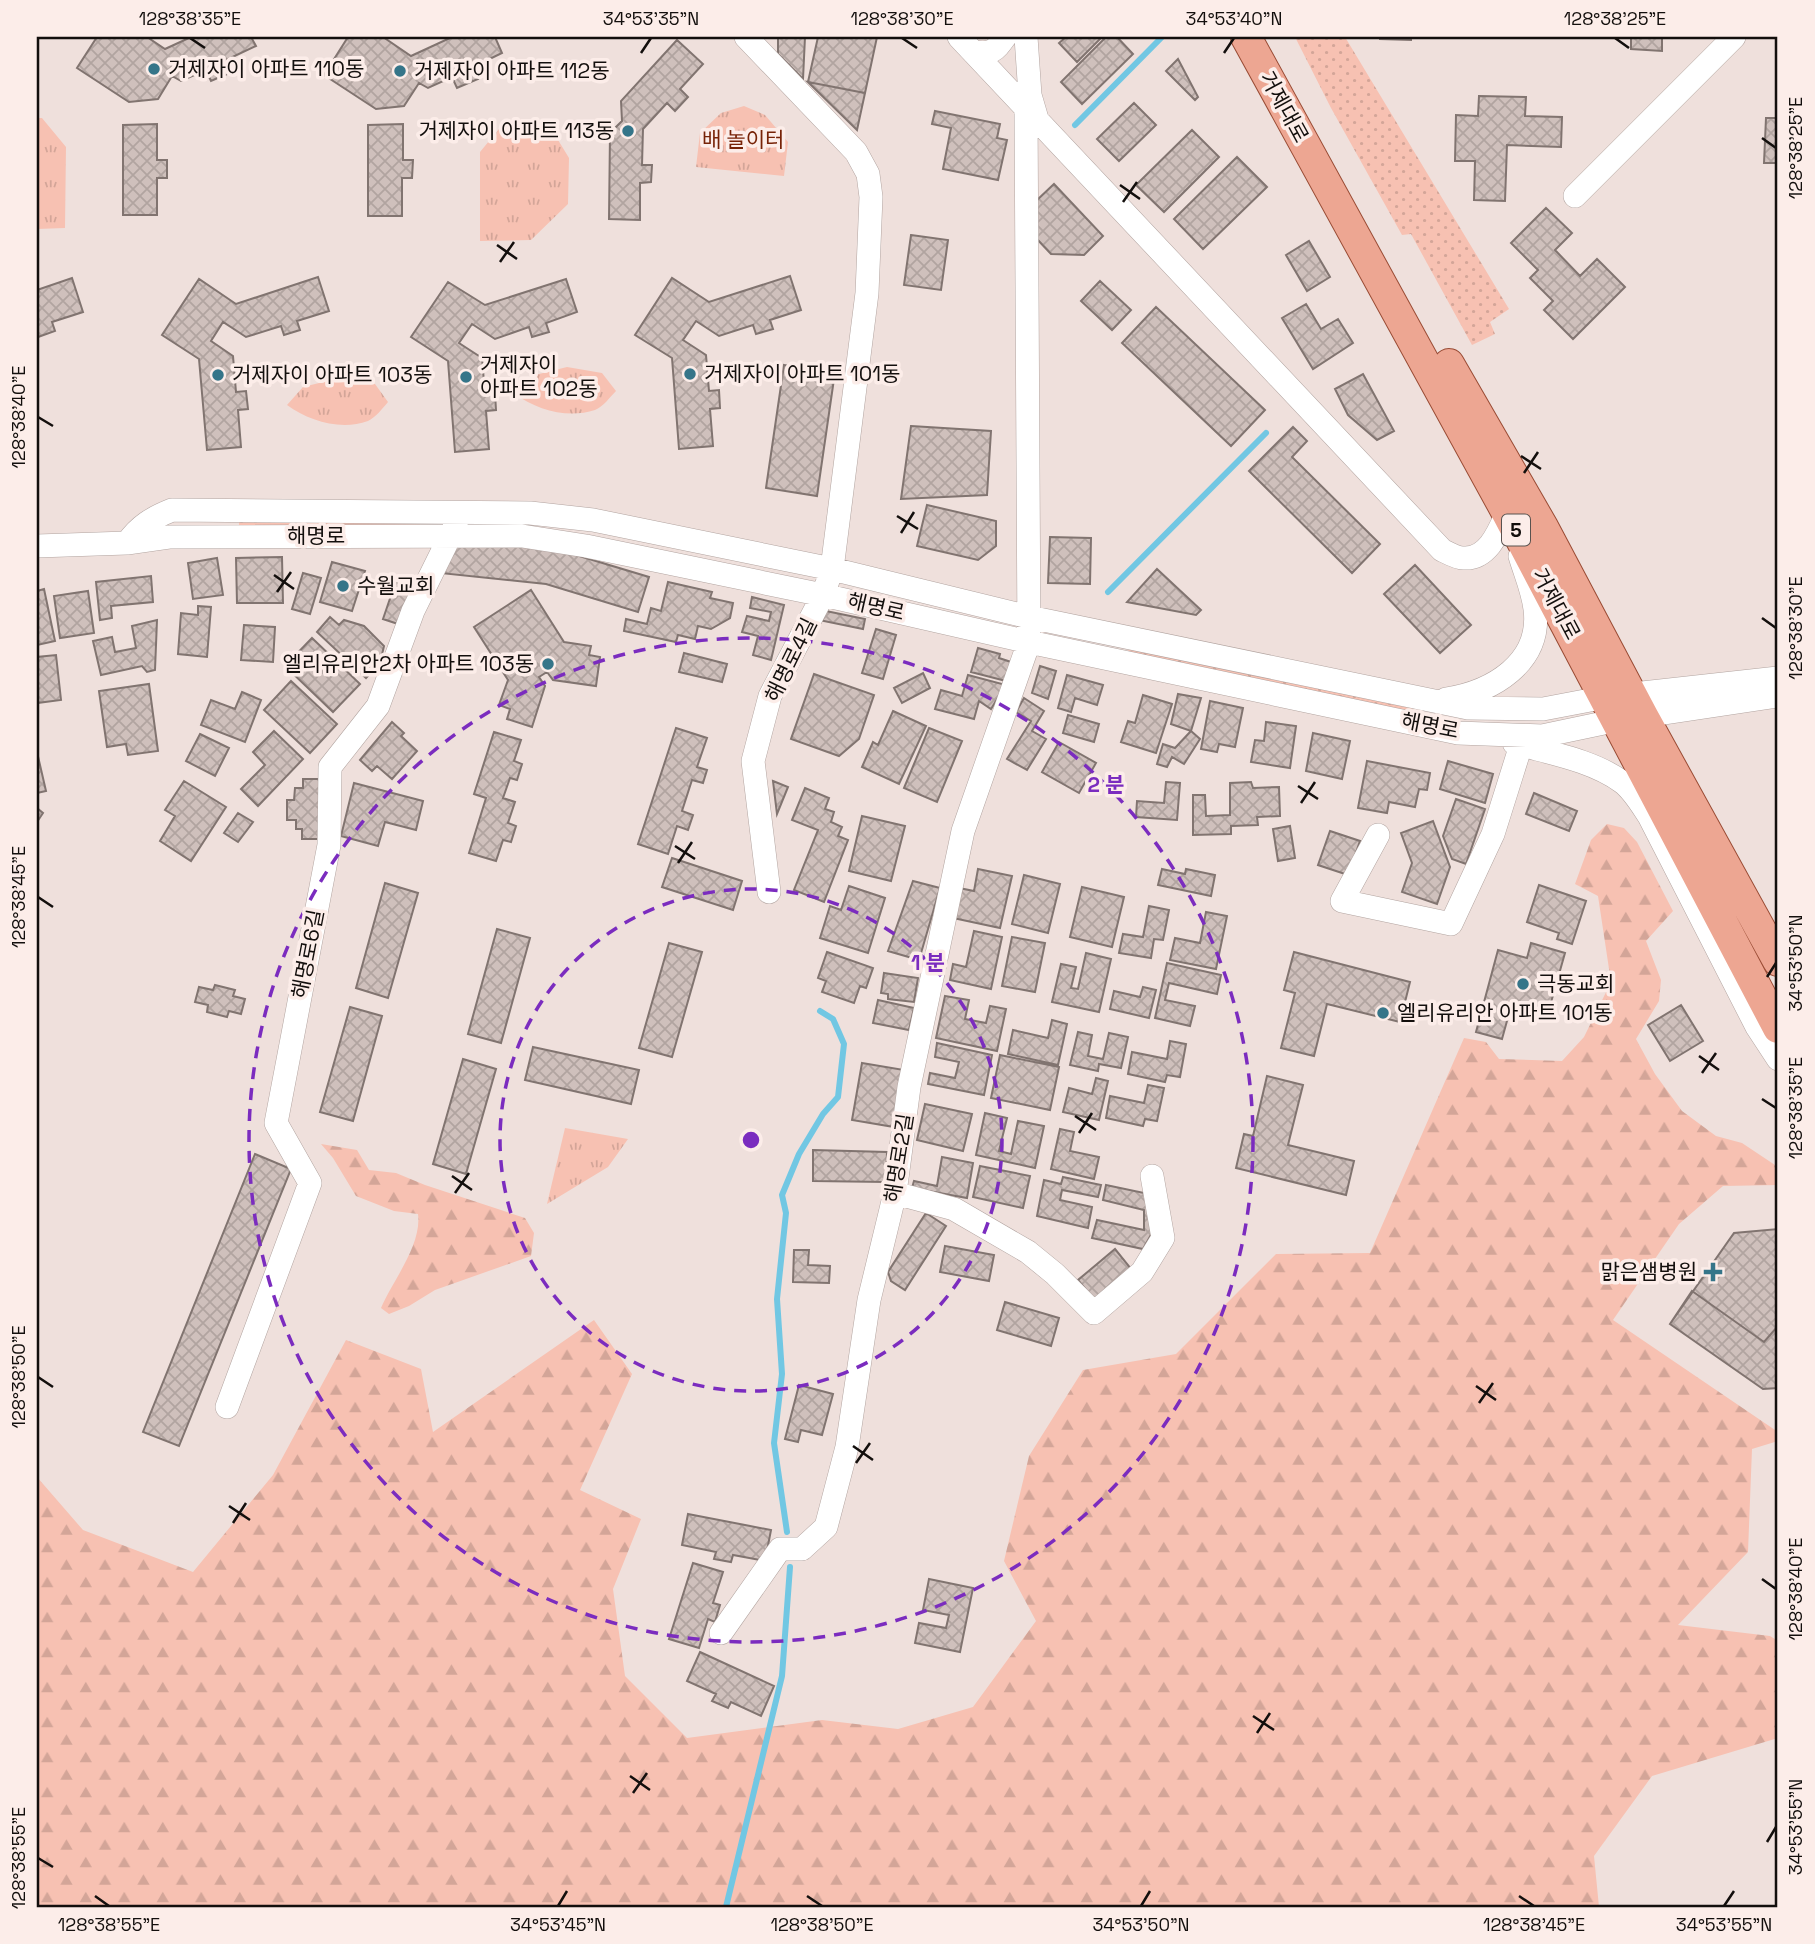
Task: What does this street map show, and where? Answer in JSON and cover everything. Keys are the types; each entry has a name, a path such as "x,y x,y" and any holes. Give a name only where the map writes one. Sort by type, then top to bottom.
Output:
{"main road":[{"name":"거제대로","path":"1246,37 1507,513 1778,961"},
{"name":"거제대로","path":"1268,37 1420,314 1543,527 1625,707 1778,1028"}],"street":[{"name":"해명로4길","path":"746,37 856,152 868,174 871,197 867,293 832,569 823,595 770,696 753,761 769,892"},
{"path":"966,45 985,53 995,50 1005,37"},
{"name":"해명로2길","path":"721,1633 780,1549 802,1549 826,1527 847,1447 869,1300 895,1193 909,1087 963,831 1029,642 1032,116 1026,37"},
{"path":"1575,196 1734,37"},
{"path":"966,45 1442,550 1464,558 1481,553 1496,538 1507,513"},
{"name":"해명로","path":"127,543 136,530 153,517 172,510 530,513 593,520 832,569 1029,617 1468,708 1625,707"},
{"name":"해명로6길","path":"227,1407 310,1183 276,1123 329,845 330,767 378,706 413,611 462,511"},
{"path":"1431,701 1465,696 1491,686 1517,667 1532,641 1535,610 1507,513"},
{"name":"해명로","path":"37,546 127,543 169,537 522,536 586,546 823,595 1029,642 1458,733 1542,736 1625,707"},
{"path":"1625,707 1778,678"},
{"path":"1625,707 1778,696"},
{"path":"1484,735 1603,771 1623,782 1648,816 1757,1027 1778,1059"},
{"path":"1378,835 1342,901 1451,924 1493,834 1521,745"},
{"path":"895,1193 954,1209 1028,1252 1094,1313 1142,1272 1163,1238 1152,1176"}],"green space":[{"path":"1295,37 1345,37 1509,309 1490,322 1495,334 1472,345 1411,234 1402,235"},
{"name":"배 놀이터","path":"744,106 765,115 788,142 784,176 696,167 700,133 721,113"},
{"path":"37,118 42,118 66,147 65,228 37,229"},
{"path":"519,119 552,130 569,158 568,204 531,240 480,241 480,152 499,129"},
{"path":"567,367 602,373 616,391 598,409 574,414 533,405 515,394 531,376"},
{"path":"339,378 375,384 388,402 371,420 347,425 315,420 287,405 303,387"},
{"path":"420,520 420,528 239,530 239,522"},
{"path":"1129,647 1415,709 1385,713 1127,657"},
{"path":"1607,824 1624,828 1637,842 1673,911 1646,941 1661,980 1659,1001 1636,1039 1655,1074 1682,1111 1716,1136 1742,1143 1778,1167 1778,1185 1723,1186 1679,1224 1613,1320 1778,1432 1778,1441 1752,1449 1748,1552 1678,1625 1770,1636 1778,1641 1778,1738 1652,1776 1594,1856 1599,1907 37,1907 37,1477 83,1530 193,1572 273,1475 346,1340 421,1369 433,1432 594,1320 632,1374 580,1490 641,1519 613,1589 625,1676 687,1738 822,1720 898,1729 973,1707 1036,1621 1004,1561 1029,1456 1083,1370 1176,1354 1276,1254 1370,1253 1464,1038 1486,1042 1499,1059 1562,1061 1584,1037 1611,982 1598,896 1575,884 1591,840"},
{"path":"565,1128 628,1139 608,1167 547,1204"},
{"path":"321,1144 357,1150 369,1170 396,1173 525,1218 534,1233 531,1256 435,1290 409,1306 389,1314 381,1308 416,1238 418,1214 394,1211 356,1196 333,1158"}],"building":[{"name":"거제자이 아파트 110동","path":"97,37 147,37 165,49 191,37 251,37 256,46 226,60 232,72 211,81 206,70 181,81 172,76 158,99 129,102 77,68"},
{"name":"거제자이 아파트 112동","path":"348,37 383,37 411,56 452,37 495,37 502,53 473,67 478,79 457,88 452,77 428,88 419,83 404,106 376,109 324,75"},
{"path":"778,37 805,37 803,79 778,54"},
{"path":"818,37 877,37 865,93 808,82"},
{"path":"1066,37 1102,37 1077,62 1059,43"},
{"path":"1106,37 1117,37 1133,54 1082,104 1061,82"},
{"path":"1411,37 1411,40 1380,39"},
{"path":"1631,37 1662,37 1662,51 1631,49"},
{"name":"거제자이 아파트 113동","path":"677,40 703,64 680,89 688,97 675,111 667,103 643,129 642,165 652,165 651,182 640,183 640,220 609,219 610,133 622,121 621,101"},
{"path":"1178,59 1198,97 1195,100 1166,71"},
{"path":"808,82 865,93 857,130"},
{"path":"1479,96 1526,97 1525,116 1562,117 1561,147 1507,145 1505,201 1474,200 1475,161 1455,161 1456,115 1478,116"},
{"path":"1134,103 1156,125 1119,161 1097,139"},
{"path":"935,111 1000,124 997,138 1007,140 998,180 943,169 951,128 932,124"},
{"path":"1766,118 1778,118 1778,163 1764,163"},
{"path":"157,124 157,160 167,160 167,178 157,178 157,215 123,215 123,125"},
{"path":"403,124 403,160 413,160 412,178 402,178 402,216 368,216 368,125"},
{"path":"1192,130 1219,157 1164,212 1136,185"},
{"path":"1237,157 1267,187 1203,249 1174,219"},
{"path":"1054,184 1103,236 1084,255 1051,254 1035,237 1035,202"},
{"path":"1546,208 1572,233 1555,250 1580,276 1597,259 1625,287 1573,339 1544,310 1553,301 1530,278 1538,270 1511,243"},
{"path":"911,235 948,240 941,290 904,285"},
{"path":"1309,241 1330,277 1307,291 1286,255"},
{"name":"거제자이 아파트 101동","path":"790,276 801,310 770,320 773,329 756,334 753,325 719,336 696,321 683,340 706,355 709,391 719,390 720,408 710,409 713,446 679,449 672,358 635,335 672,278 709,302"},
{"name":"거제자이 아파트 103동","path":"318,277 329,311 297,321 300,330 284,335 281,326 246,337 223,322 211,341 233,356 236,392 246,391 248,409 238,410 241,447 207,450 199,359 162,335 199,279 236,304"},
{"path":"72,278 83,312 52,322 55,331 38,337 37,290"},
{"name":"거제자이 아파트 102동","path":"566,279 577,312 546,323 549,332 532,337 529,327 495,339 472,324 459,343 482,358 485,394 495,393 496,410 486,411 489,449 455,452 448,361 411,337 448,282 485,305"},
{"path":"1100,281 1131,310 1112,330 1081,301"},
{"path":"1306,304 1321,329 1338,319 1353,343 1313,369 1282,318"},
{"path":"1156,307 1265,410 1231,446 1122,343"},
{"path":"784,365 835,372 817,496 766,488"},
{"path":"1363,374 1394,431 1377,440 1348,415 1335,389"},
{"path":"911,426 991,431 987,495 901,499"},
{"path":"1293,427 1307,441 1292,457 1380,544 1352,573 1249,471"},
{"path":"927,505 996,521 996,546 978,560 917,546"},
{"path":"1050,537 1091,538 1090,584 1048,583"},
{"path":"450,540 556,549 649,577 638,612 546,584 440,573"},
{"path":"282,557 283,603 237,603 236,558"},
{"path":"217,558 223,595 193,599 188,563"},
{"name":"수월교회","path":"332,562 365,571 352,611 320,602"},
{"path":"1415,565 1471,625 1440,653 1384,594"},
{"path":"1157,569 1201,610 1196,615 1127,602"},
{"path":"303,573 321,578 310,614 292,609"},
{"path":"151,576 153,602 111,606 112,618 100,620 96,582"},
{"path":"397,578 415,584 401,625 383,619"},
{"path":"668,582 712,592 710,598 733,603 730,618 711,629 698,626 695,639 678,635 676,642 624,631 626,619 647,624 651,608 661,611"},
{"path":"44,589 55,641 37,645 37,591"},
{"name":"엘리유리안2차 아파트 103동","path":"531,590 564,642 591,646 589,655 600,657 596,686 553,680 547,672 539,677 545,686 532,727 507,719 510,709 499,705 508,680 474,627"},
{"path":"88,591 94,633 60,638 54,596"},
{"path":"752,597 784,605 771,660 753,655 758,636 742,632 747,616 769,621 771,612 750,608"},
{"path":"198,606 211,607 207,657 178,654 181,613 198,615"},
{"path":"821,610 865,619 863,629 819,620"},
{"path":"330,617 339,625 344,620 364,626 384,646 380,663 366,678 317,632"},
{"path":"157,620 155,670 147,672 142,666 101,675 93,641 112,637 115,652 136,648 132,626"},
{"path":"244,625 275,627 273,662 241,660"},
{"path":"876,629 896,635 883,679 862,673"},
{"path":"312,638 360,684 333,712 285,666"},
{"path":"978,648 1000,654 999,658 1011,662 1006,681 971,672"},
{"path":"684,653 727,664 722,682 679,672"},
{"path":"56,655 61,700 37,703 37,657"},
{"path":"1040,666 1056,671 1048,699 1032,693"},
{"path":"923,673 930,688 902,703 894,688"},
{"path":"814,674 874,695 859,739 839,756 791,739"},
{"path":"968,675 1006,685 991,709 979,701 974,719 935,709 941,690 962,696"},
{"path":"1067,675 1103,685 1097,705 1075,698 1071,712 1058,708"},
{"path":"291,681 337,724 310,753 264,710"},
{"path":"149,684 158,751 128,755 126,744 107,747 99,691"},
{"path":"242,692 261,700 245,742 201,725 211,700 235,709"},
{"path":"1178,694 1201,698 1191,731 1171,724"},
{"path":"1143,695 1172,704 1156,753 1121,742 1128,721 1135,723"},
{"path":"1024,698 1044,711 1032,731 1046,739 1027,770 1007,759 1031,721 1016,712"},
{"path":"1210,701 1243,708 1235,747 1219,744 1217,752 1201,749"},
{"path":"893,711 926,726 899,784 862,767 873,742 878,745"},
{"path":"1068,715 1099,724 1094,742 1063,733"},
{"path":"392,722 404,733 401,736 417,751 392,779 377,766 372,771 360,760"},
{"path":"1266,722 1296,726 1290,768 1251,762 1255,740 1264,741"},
{"path":"676,728 707,738 697,767 707,770 703,783 692,780 682,811 693,815 688,830 677,826 668,854 638,844"},
{"path":"929,728 962,741 937,802 904,788"},
{"path":"274,731 303,759 258,806 241,789 265,765 253,752"},
{"path":"1191,731 1200,739 1184,764 1172,757 1167,767 1157,764 1163,744 1175,748"},
{"path":"494,732 521,740 514,761 522,764 517,780 510,778 503,798 515,802 508,823 516,826 511,842 503,840 496,861 469,853 486,798 474,794"},
{"path":"1313,733 1350,741 1342,779 1306,771"},
{"path":"200,734 229,748 215,776 186,761"},
{"path":"1059,742 1096,763 1079,793 1042,772"},
{"path":"37,752 46,791 37,793"},
{"path":"1367,761 1430,773 1427,790 1419,789 1415,807 1389,802 1387,813 1358,808"},
{"path":"1448,761 1493,774 1485,803 1440,789"},
{"path":"303,779 321,779 321,839 302,839 302,829 296,829 296,820 287,820 287,800 294,800 295,788 303,788"},
{"path":"184,781 226,807 191,861 160,841 175,816 165,810"},
{"path":"773,781 788,787 777,814"},
{"path":"1166,782 1180,783 1177,820 1136,817 1137,801 1164,803"},
{"path":"1251,782 1253,788 1279,787 1280,816 1257,817 1258,825 1231,826 1231,834 1193,835 1193,795 1205,795 1206,816 1230,815 1230,783"},
{"path":"354,783 423,801 416,830 385,822 378,846 341,836"},
{"path":"805,788 829,798 825,809 834,812 831,822 842,827 838,836 848,840 824,902 794,890 818,830 792,820"},
{"path":"1534,793 1577,811 1569,831 1526,814"},
{"path":"1456,799 1485,809 1466,864 1452,859 1443,836"},
{"path":"37,808 43,813 37,822"},
{"path":"238,813 253,822 238,842 224,833"},
{"path":"862,816 905,826 891,881 849,871"},
{"path":"1433,821 1450,867 1437,904 1402,892 1412,863 1401,833"},
{"path":"1290,826 1295,858 1278,861 1273,829"},
{"path":"1330,831 1360,841 1348,875 1318,865"},
{"path":"672,858 742,881 733,910 662,887"},
{"path":"978,869 1012,876 1000,928 953,918 959,888 974,891"},
{"path":"1162,869 1185,874 1186,869 1215,875 1211,896 1158,885"},
{"path":"1024,875 1060,884 1048,933 1012,924"},
{"path":"913,881 940,888 919,960 888,951"},
{"path":"385,883 418,893 388,998 356,988"},
{"path":"1539,885 1586,901 1572,944 1557,939 1559,933 1527,922"},
{"path":"849,886 885,898 868,953 820,938 830,906 841,910"},
{"path":"1082,887 1124,897 1112,947 1070,937"},
{"path":"1149,906 1169,910 1163,940 1154,939 1151,958 1119,953 1123,934 1143,937"},
{"path":"1206,912 1227,916 1216,969 1170,960 1175,938 1200,943"},
{"path":"497,929 530,938 501,1043 468,1034"},
{"path":"974,931 1002,937 991,989 950,980 953,964 966,967"},
{"path":"1012,937 1045,943 1035,992 1002,986"},
{"path":"669,943 702,952 672,1057 639,1048"},
{"name":"극동교회","path":"1531,943 1565,953 1546,1020 1510,1010 1502,1039 1476,1032 1498,950 1527,958"},
{"path":"827,952 873,968 866,988 860,986 854,1003 822,992 826,981 818,978"},
{"name":"엘리유리안 아파트 101동","path":"1294,952 1410,982 1400,1022 1327,1004 1314,1056 1281,1048 1295,993 1284,990"},
{"path":"1086,953 1111,959 1099,1012 1052,1002 1061,964 1076,967 1071,988 1078,989"},
{"path":"1167,963 1221,975 1217,994 1169,983 1165,1000 1195,1006 1190,1026 1155,1018"},
{"path":"884,973 918,978 914,1002 888,999 888,994 881,993"},
{"path":"215,985 235,990 233,996 245,999 241,1014 229,1011 227,1017 207,1012 208,1005 195,1002 199,987 213,990"},
{"path":"1143,987 1156,990 1149,1018 1110,1009 1114,991 1140,997"},
{"path":"945,996 969,1000 965,1019 986,1023 990,1006 1006,1009 997,1051 936,1038"},
{"path":"878,1000 914,1008 909,1030 873,1023"},
{"path":"1681,1005 1703,1041 1670,1061 1648,1025"},
{"path":"350,1007 382,1016 353,1121 320,1112"},
{"path":"1052,1020 1067,1024 1058,1065 1008,1054 1013,1030 1048,1038"},
{"path":"1078,1032 1092,1035 1088,1056 1103,1059 1109,1033 1128,1037 1121,1068 1099,1064 1098,1071 1070,1065"},
{"path":"1170,1041 1186,1044 1180,1077 1167,1075 1165,1082 1128,1074 1132,1052 1167,1059"},
{"path":"937,1043 992,1055 984,1095 928,1084 930,1073 955,1078 959,1062 935,1057"},
{"path":"533,1047 639,1070 631,1104 525,1080"},
{"path":"1000,1055 1059,1067 1050,1110 991,1098"},
{"path":"463,1059 496,1069 466,1174 433,1164"},
{"path":"862,1063 904,1070 894,1127 852,1120"},
{"path":"1267,1076 1303,1085 1288,1145 1354,1161 1346,1195 1236,1168 1244,1134 1253,1136"},
{"path":"1096,1078 1108,1081 1099,1120 1063,1112 1069,1088 1092,1094"},
{"path":"1148,1085 1164,1088 1157,1121 1145,1119 1143,1126 1106,1118 1110,1096 1144,1103"},
{"path":"925,1104 972,1114 963,1151 917,1140"},
{"path":"985,1113 1007,1118 999,1151 1011,1154 1018,1121 1044,1126 1035,1168 976,1155"},
{"path":"1060,1129 1074,1132 1070,1151 1099,1157 1094,1179 1051,1169"},
{"path":"813,1150 887,1152 886,1182 813,1181"},
{"path":"255,1154 291,1169 179,1446 143,1432"},
{"path":"942,1157 973,1163 967,1198 912,1188 914,1181 937,1186"},
{"path":"980,1166 1030,1176 1023,1208 973,1197"},
{"path":"1063,1177 1101,1185 1098,1197 1062,1190 1060,1200 1092,1207 1088,1228 1037,1216 1044,1180 1061,1184"},
{"path":"1106,1185 1149,1194 1152,1233 1143,1249 1092,1238 1097,1220 1144,1230 1144,1210 1103,1200"},
{"path":"926,1213 946,1226 905,1290 891,1281 888,1272"},
{"name":"맑은샘병원","path":"1778,1229 1778,1388 1763,1389 1670,1324 1734,1233"},
{"path":"945,1246 994,1255 989,1281 940,1272"},
{"path":"1115,1249 1132,1270 1095,1301 1078,1280"},
{"path":"794,1250 809,1250 808,1265 830,1266 829,1283 793,1282"},
{"name":"맑은샘병원","path":"1692,1291 1764,1342 1778,1326 1778,1388 1763,1389 1670,1324"},
{"path":"1005,1302 1059,1318 1051,1346 997,1330"},
{"path":"799,1385 833,1394 822,1435 801,1430 798,1442 785,1439"},
{"path":"688,1514 771,1530 765,1561 733,1555 731,1562 714,1559 716,1552 682,1545"},
{"path":"693,1563 723,1572 713,1603 720,1605 715,1622 708,1619 699,1648 669,1639"},
{"path":"929,1579 973,1588 960,1652 915,1643 919,1623 946,1628 949,1615 923,1610"},
{"path":"700,1652 774,1686 761,1716 731,1702 728,1708 712,1701 716,1694 687,1681"}],"waterway":[{"path":"1075,125 1162,37"},
{"path":"1108,592 1266,433"},
{"path":"787,1532 774,1443 782,1374 777,1299 786,1213 782,1195 799,1154 823,1114 838,1097 844,1044 833,1019 820,1011"},
{"path":"726,1907 782,1676 790,1567"}],"place":[{"name":"거제자이 아파트 110동","path":"154,69"},
{"name":"거제자이 아파트 112동","path":"400,71"},
{"name":"거제자이 아파트 113동","path":"628,131"},
{"name":"거제자이 아파트 101동","path":"690,374"},
{"name":"거제자이 아파트 103동","path":"218,375"},
{"name":"거제자이 아파트 102동","path":"466,377"},
{"name":"수월교회","path":"343,586"},
{"name":"엘리유리안2차 아파트 103동","path":"548,664"},
{"name":"극동교회","path":"1523,984"},
{"name":"엘리유리안 아파트 101동","path":"1383,1013"},
{"name":"맑은샘병원","path":"1713,1272"}]}
